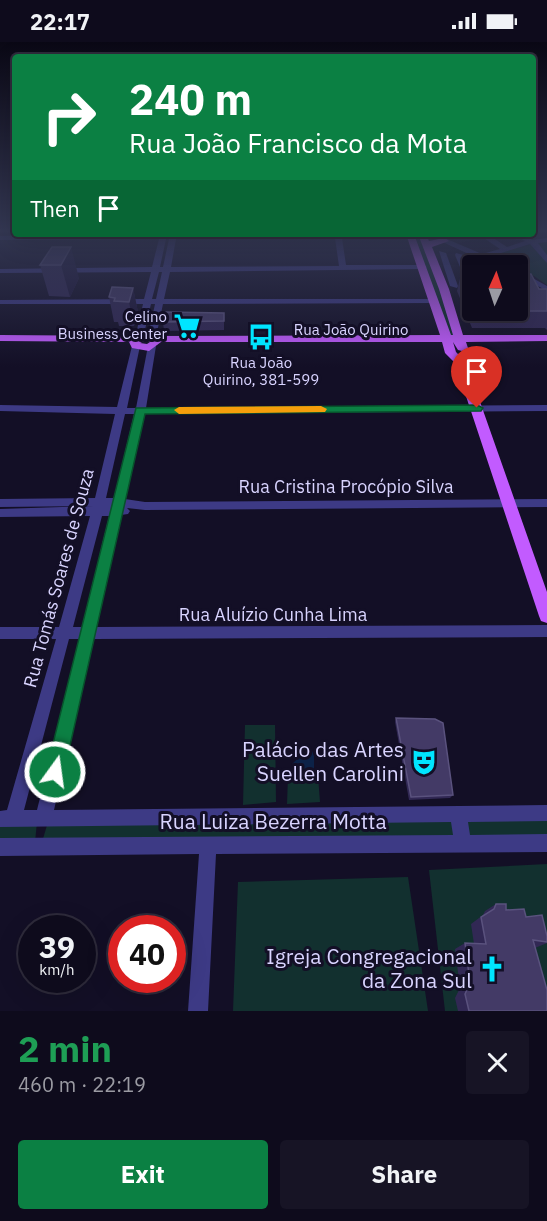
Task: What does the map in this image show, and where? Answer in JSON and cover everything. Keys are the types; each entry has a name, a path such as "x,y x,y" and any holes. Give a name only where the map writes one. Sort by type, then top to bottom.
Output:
{"main road":[{"path":"426,276 451,353 460,362 477,408 547,616"},
{"path":"440,276 461,342 463,353 460,362"},
{"path":"455,323 470,333 489,338"},
{"name":"Rua João Quirino","path":"461,342 489,338 547,338"},
{"path":"0,339 136,342"},
{"path":"0,345 136,342"},
{"name":"Rua João Quirino","path":"136,342 461,342 547,345"}],"street":[{"name":"Rua Tomás Soares de Souza","path":"6,819 98,508 154,276"},
{"name":"Rua Tomás Soares de Souza","path":"44,818 140,411 165,276"},
{"path":"451,276 454,285"},
{"path":"528,277 547,289"},
{"path":"528,284 547,277"},
{"path":"443,285 462,285"},
{"path":"0,302 434,301"},
{"path":"0,408 140,411 547,408"},
{"name":"Rua Cristina Procópio Silva","path":"0,513 145,506 547,502"},
{"name":"Rua Cristina Procópio Silva","path":"0,503 98,508"},
{"name":"Rua Aluízio Cunha Lima","path":"0,633 547,632"},
{"name":"Rua Luiza Bezerra Motta","path":"6,819 547,813"},
{"path":"458,814 463,844"},
{"name":"Rua Luiza Bezerra Motta","path":"0,847 547,843"},
{"path":"198,1011 208,845"}],"green space":[{"path":"426,276 435,276 458,338 447,337"},
{"path":"534,276 547,276 547,285"},
{"path":"245,725 275,725 276,802 243,805"},
{"path":"318,776 320,802 287,804 288,777"},
{"path":"547,818 547,838 42,842 48,822"},
{"path":"37,822 35,842 0,843 0,823"},
{"path":"547,864 547,1011 445,1011 429,870"},
{"path":"408,877 428,1011 233,1011 238,882"}],"water":[{"path":"310,747 314,755 314,773 293,774 292,764"}],"building":[{"path":"528,276 532,276 539,289 547,289 547,311 528,311"},
{"path":"112,287 133,288 129,302 114,301 115,298 109,297"},
{"path":"166,312 224,313 224,321 163,322"},
{"name":"Palácio das Artes Suellen Carolini","path":"396,718 435,719 443,723 453,795 411,797"},
{"name":"Igreja Congregacional da Zona Sul","path":"496,904 506,904 506,910 524,909 526,917 542,915 547,942 533,940 547,990 547,1011 469,1011 465,994 470,983 465,943 486,944 481,917 494,909"}],"slow traffic":[{"path":"179,410 321,409"}],"place":[{"name":"Celino Business Center","path":"187,326"},
{"name":"Rua João Quirino, 381-599","path":"261,337"},
{"name":"Palácio das Artes Suellen Carolini","path":"424,762"},
{"name":"Igreja Congregacional da Zona Sul","path":"492,969"}],"route":[{"path":"55,772 140,411 477,408"}]}
